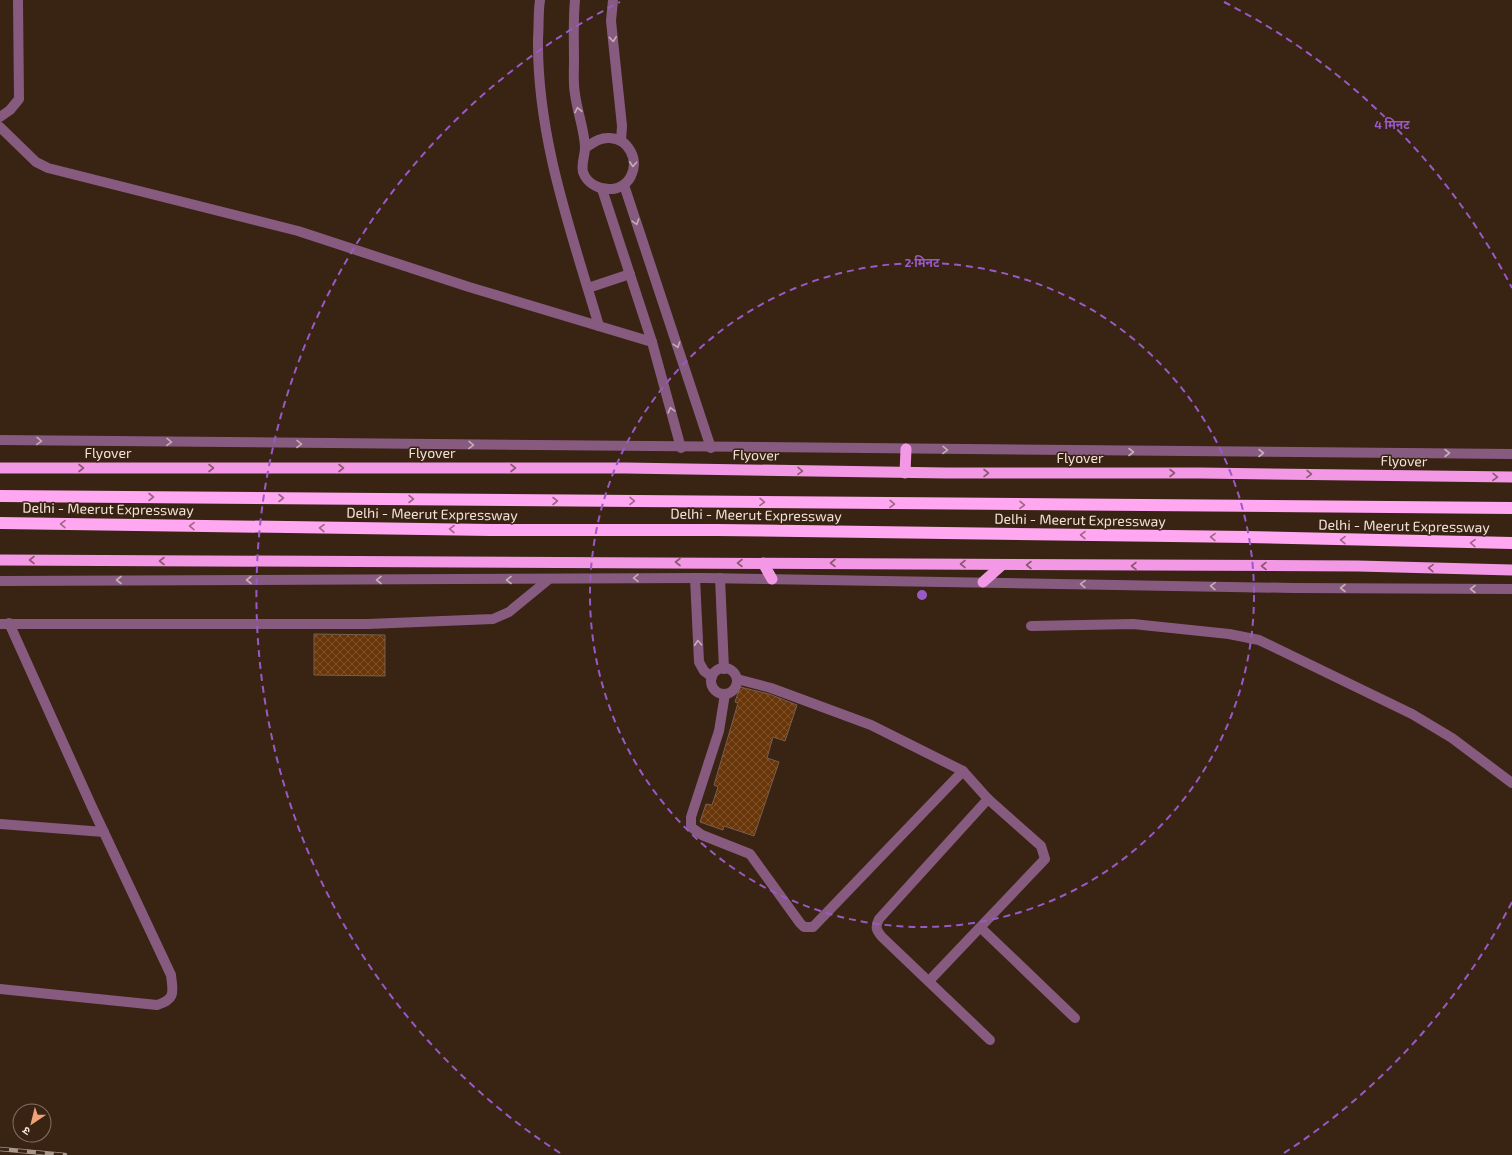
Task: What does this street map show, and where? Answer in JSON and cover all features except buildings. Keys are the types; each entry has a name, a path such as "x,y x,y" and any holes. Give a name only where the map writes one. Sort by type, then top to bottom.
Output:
{"highway":[{"path":"905,473 906,449"},
{"name":"Flyover","path":"0,468 626,468 905,473 1200,473 1512,477"},
{"name":"Delhi - Meerut Expressway","path":"0,496 1512,508"},
{"name":"Delhi - Meerut Expressway","path":"0,523 492,530 724,530 1247,537 1512,544"},
{"path":"0,560 1303,566 1512,570"},
{"path":"763,563 772,579"},
{"path":"983,582 1002,565"}],"street":[{"path":"0,117 10,110 19,98 18,0"},
{"path":"540,0 538,70 545,132 550,156 599,326"},
{"path":"575,0 574,93 585,148 582,163 583,172 587,180 594,186 602,189 614,189 624,185 631,177 634,167 634,157 629,148 621,141 610,138 598,140 585,148"},
{"path":"612,0 611,21 622,126 621,141"},
{"path":"0,127 36,162 48,168 298,231 469,286 652,342"},
{"path":"624,185 711,448"},
{"path":"602,189 652,342 681,448"},
{"path":"588,288 630,274"},
{"path":"0,440 681,448 906,449 1060,452 1512,454"},
{"path":"695,578 699,662 702,669 712,677"},
{"path":"720,578 724,669"},
{"path":"0,581 548,580 720,578 1512,589"},
{"path":"0,989 147,1005 167,1002 172,996 171,975 4,624 368,624 493,619 509,612 548,580"},
{"path":"1031,626 1133,624 1229,634 1259,640 1412,714 1452,738 1512,783"},
{"path":"737,679 734,689 725,694 715,691 711,684 712,677 718,670 730,670 737,679 772,688 871,725 963,771 988,799 1041,846 1045,859 929,981"},
{"path":"725,694 719,731 691,817 691,827 702,835 747,852 754,858 804,927 813,927 963,771"},
{"path":"988,799 879,919 876,926 877,932 990,1040"},
{"path":"0,824 104,832"},
{"path":"981,928 1075,1018"}],"railway":[{"path":"0,1149 65,1155"}]}
